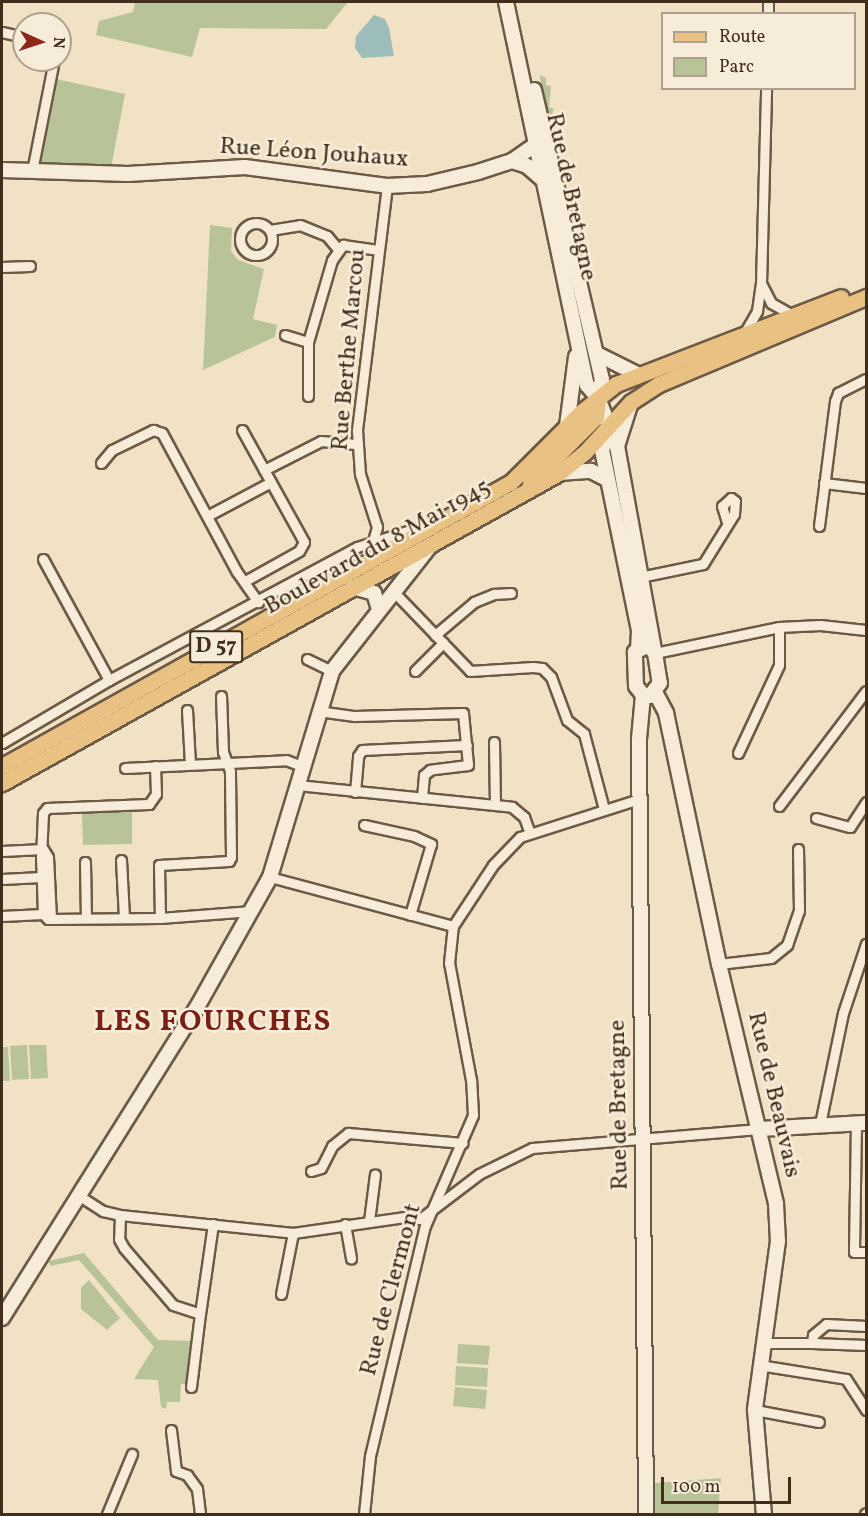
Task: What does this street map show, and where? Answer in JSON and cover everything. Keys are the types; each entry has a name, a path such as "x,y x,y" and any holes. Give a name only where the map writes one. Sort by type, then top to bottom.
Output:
{"main road":[{"name":"Rue de Bretagne","path":"506,2 588,388 598,398 617,446 660,683 649,693 639,799 646,1515"},
{"name":"Rue de Bretagne","path":"515,2 597,354 602,379 598,398"},
{"name":"Rue Léon Jouhaux","path":"2,170 128,174 242,167 387,186 427,184 512,162 536,144"},
{"path":"512,162 527,166 544,181"},
{"name":"Boulevard du 8 Mai 1945","path":"2,766 428,525 511,482 567,426 616,384 867,287"},
{"name":"Boulevard du 8 Mai 1945","path":"2,783 559,473 631,402 659,384 867,297"},
{"path":"576,338 567,426 609,426 623,396 644,374 597,354"},
{"path":"516,496 596,417 598,398"},
{"path":"617,446 631,402"},
{"name":"Rue de Bretagne","path":"609,426 602,450 639,631 636,686 649,693"},
{"path":"559,473 585,470 607,479"},
{"path":"2,1318 196,1009 270,877 318,711 332,671 431,544"},
{"path":"353,587 374,593 379,609"},
{"path":"638,648 648,645 655,651"},
{"name":"Rue de Beauvais","path":"649,693 666,713 719,964 776,1204 778,1241 759,1365 755,1410 764,1515"},
{"path":"758,1129 861,1123"}],"street":[{"path":"32,171 52,72"},
{"path":"742,337 757,311 761,284 766,90"},
{"name":"Rue Berthe Marcou","path":"373,541 377,527 360,474 358,444 387,186"},
{"path":"270,230 300,225 327,236 337,248"},
{"path":"308,396 308,342 337,248 343,245 378,250"},
{"path":"2,267 30,266"},
{"path":"761,284 771,303 796,316"},
{"path":"285,335 308,342"},
{"path":"819,526 837,393 867,379"},
{"path":"101,463 112,450 157,430 258,602"},
{"path":"242,430 303,547 245,581"},
{"path":"264,470 321,441 358,444"},
{"path":"207,516 271,482"},
{"path":"824,483 867,488"},
{"name":"Rue Berthe Marcou","path":"374,516 394,535"},
{"path":"640,577 703,564 727,522"},
{"path":"2,743 109,680 258,602 326,563 373,541 428,525"},
{"path":"43,559 109,680"},
{"path":"393,591 470,671 533,667 542,668 551,677 567,720 584,734 604,809"},
{"path":"435,635 474,602 494,594 511,593"},
{"path":"655,651 779,627 820,625 867,630"},
{"path":"738,753 779,665 779,627"},
{"path":"415,670 443,643"},
{"path":"307,659 332,671"},
{"path":"779,806 867,692"},
{"path":"160,918 159,866 228,861 231,857 230,771 226,762 221,696"},
{"path":"187,710 189,764"},
{"path":"318,711 355,716 458,712 466,721 468,765 430,770 424,775 422,798"},
{"path":"494,742 495,804"},
{"path":"355,792 358,756 362,750 467,744"},
{"path":"125,768 286,760 302,766"},
{"path":"47,917 41,878 44,813 47,808 148,804 156,794 155,766"},
{"path":"297,785 495,804 519,812 530,831"},
{"name":"Rue de Clermont","path":"364,1515 370,1456 388,1374 429,1213 472,1122 473,1100 449,963 453,926 493,864 530,831 639,799"},
{"path":"816,818 850,827 867,802"},
{"path":"364,825 414,836 431,844 410,915"},
{"path":"2,851 43,849"},
{"path":"43,849 48,857 47,917"},
{"path":"719,964 771,958 787,945 799,911 798,849"},
{"path":"121,860 124,918"},
{"path":"85,862 86,918"},
{"path":"270,877 453,926"},
{"path":"2,879 41,878"},
{"path":"2,916 160,918 228,915 252,911"},
{"path":"228,915 242,927"},
{"path":"820,1124 843,1013 867,944"},
{"path":"861,1123 855,1152 854,1252 867,1252"},
{"path":"78,1195 104,1211 120,1215 293,1233 369,1221 420,1220 479,1174 532,1148 758,1129"},
{"path":"311,1171 321,1168 332,1146 348,1133 463,1143"},
{"path":"855,1152 867,1153"},
{"path":"369,1221 375,1174"},
{"path":"120,1215 119,1239 124,1248 173,1305 200,1314"},
{"path":"191,1387 213,1224"},
{"path":"345,1224 351,1258"},
{"path":"282,1294 293,1233"},
{"path":"812,1343 813,1335 826,1324 867,1326"},
{"path":"763,1343 867,1345"},
{"path":"759,1365 840,1377 850,1385 867,1410"},
{"path":"755,1410 819,1422"},
{"path":"171,1430 176,1471 187,1475 198,1489 201,1515"},
{"path":"107,1515 132,1454"}],"green space":[{"path":"135,2 348,2 326,29 200,28 192,57 96,35 99,21 133,12"},
{"path":"540,75 546,78 546,85 551,86 549,107 554,109 551,117 544,109"},
{"path":"56,79 125,94 111,168 38,165"},
{"path":"210,225 232,228 231,251 238,260 264,269 253,319 277,325 275,337 203,370"},
{"path":"132,812 132,844 83,845 82,813"},
{"path":"27,1045 29,1079 12,1080 10,1046"},
{"path":"29,1045 46,1045 48,1078 31,1079"},
{"path":"2,1047 8,1047 10,1081 2,1081"},
{"path":"84,1253 158,1340 193,1341 188,1384 181,1384 180,1402 167,1402 166,1409 161,1407 158,1380 134,1379 154,1347 79,1260 50,1266 49,1261"},
{"path":"89,1280 120,1318 107,1330 81,1309 81,1288"},
{"path":"458,1344 490,1346 488,1365 457,1363"},
{"path":"456,1366 488,1368 487,1387 455,1385"},
{"path":"455,1387 487,1390 485,1409 453,1406"},
{"path":"721,1478 718,1514 655,1514 655,1483"}],"water":[{"path":"374,15 385,19 394,56 362,58 355,48 356,36"}],"district":[{"name":"LES FOURCHES","path":"213,1022"}]}
